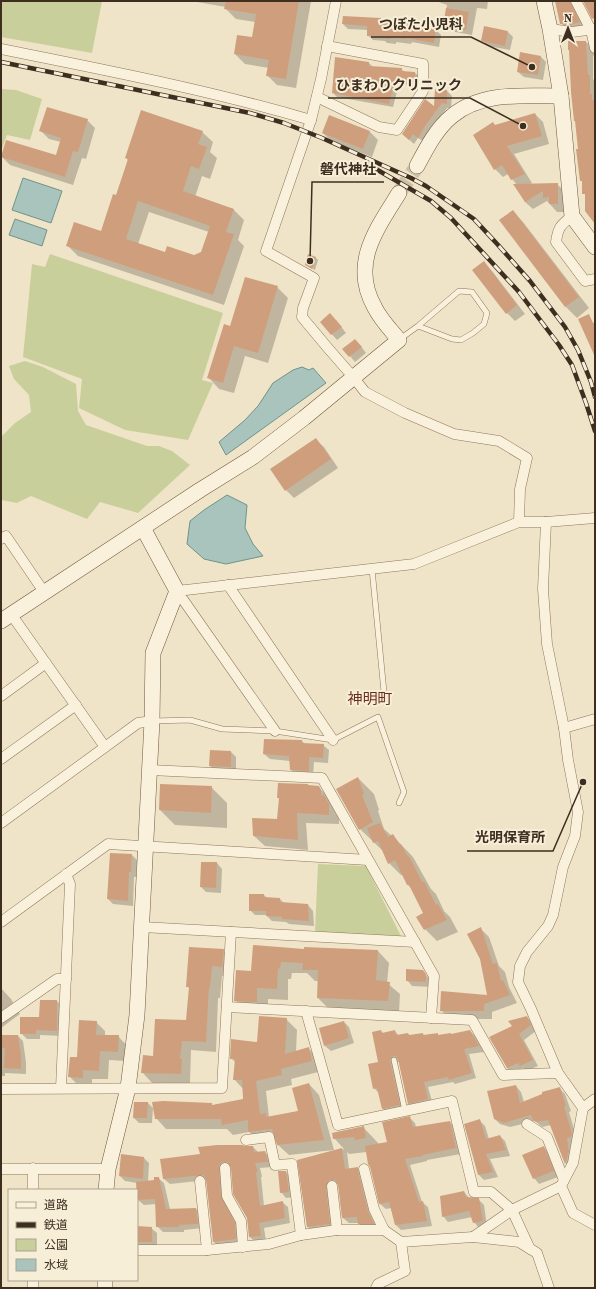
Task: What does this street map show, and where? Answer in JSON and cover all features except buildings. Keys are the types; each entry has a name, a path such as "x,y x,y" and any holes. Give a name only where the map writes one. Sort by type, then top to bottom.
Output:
{"street":[{"path":"336,1 311,120 266,251 314,278 303,308 302,317 354,378 364,392 405,413 454,434 499,441 527,458 520,489 519,522"},
{"path":"544,1 561,96 572,216 595,247"},
{"path":"576,1 593,29 595,48"},
{"path":"550,29 572,32 593,29"},
{"path":"317,97 379,127 397,130 423,91 423,64 327,46"},
{"path":"1,49 108,70 242,101 311,120"},
{"path":"417,166 439,130 451,116 467,107 484,100 503,96 561,96"},
{"path":"105,747 46,663 6,618 253,457 354,378 399,340 380,315 371,299 368,290 365,268 369,245 376,229 400,193"},
{"path":"572,216 561,224 557,231 556,242 585,281 595,279"},
{"path":"177,591 414,564 519,522 546,522 595,518"},
{"path":"546,522 543,589 547,644 564,728 568,760 578,812 575,836 563,867 553,915 548,926 527,952 520,966 518,982 558,1073 583,1108"},
{"path":"143,528 177,591 276,731"},
{"path":"1,540 6,536 44,592"},
{"path":"228,585 333,740"},
{"path":"106,1189 108,1169 128,1088 138,1016 152,722 153,653 177,591"},
{"path":"1,696 46,663"},
{"path":"1,759 76,705"},
{"path":"564,728 595,719"},
{"path":"1,823 138,723 152,722"},
{"path":"150,770 322,778 434,976 431,1018"},
{"path":"1,922 108,844 368,860"},
{"path":"61,1088 70,884 66,874"},
{"path":"142,927 415,942"},
{"path":"1,1089 222,1088 232,932"},
{"path":"1,1018 57,979 66,979"},
{"path":"227,1007 472,1020 503,1075 558,1073"},
{"path":"306,1011 338,1125 452,1102 474,1192 491,1192 512,1210 530,1249"},
{"path":"473,1237 512,1210 562,1183 573,1163 583,1108 595,1099"},
{"path":"527,1124 547,1137 573,1213 595,1225"},
{"path":"246,1140 269,1137 275,1165 292,1164 301,1235"},
{"path":"33,1168 33,1189"},
{"path":"225,1168 227,1196 241,1221 243,1247"},
{"path":"1,1169 108,1169"},
{"path":"364,1170 374,1209 384,1230 401,1242 473,1237 519,1242 538,1253 549,1288"},
{"path":"200,1181 207,1250"},
{"path":"332,1186 338,1230"},
{"path":"138,1250 207,1250 269,1244 301,1235 338,1230 384,1230"},
{"path":"376,1288 378,1284 405,1271 401,1242"}],"lane":[{"path":"399,340 459,291 472,292 487,313 484,324 461,340 452,339 418,326"},
{"path":"372,569 384,692"},
{"path":"152,722 190,720 222,729 276,731 333,740 378,717 404,792 399,802"},
{"path":"394,1060 405,1111"}],"green space":[{"path":"1,1 102,1 92,53 1,37"},
{"path":"1,89 16,90 42,99 30,140 7,135 1,151"},
{"path":"50,254 223,313 202,380 213,383 188,440 125,430 79,408 82,379 23,357 32,264 45,267"},
{"path":"25,361 43,367 76,384 78,411 86,425 147,446 159,446 172,451 190,465 138,513 100,502 87,519 31,496 17,503 1,500 1,437 15,423 31,412 29,395 14,379 9,366"},
{"path":"318,864 366,866 401,936 315,932"}],"water":[{"path":"23,178 62,191 51,223 12,210"},
{"path":"15,219 47,230 42,246 9,235"},
{"path":"302,367 309,370 313,368 326,383 226,455 219,442 245,420 258,406 273,383 293,370"},
{"path":"227,495 247,505 245,528 253,544 263,556 226,564 204,559 187,544 190,521"}],"tunnel":[{"path":"399,193 417,166"}],"railway":[{"path":"1,62 250,113 284,123 322,138 426,186 474,219 530,281 565,327 578,350 591,382 595,397"},
{"path":"369,165 431,201 451,218 519,292 559,345 572,365 595,431"}],"place":[{"name":"つぼた小児科","path":"532,67"},
{"name":"ひまわりクリニック","path":"523,126"},
{"name":"磐代神社","path":"310,261"},
{"name":"光明保育所","path":"583,782"}],"district":[{"name":"神明町","path":"370,699"}]}
